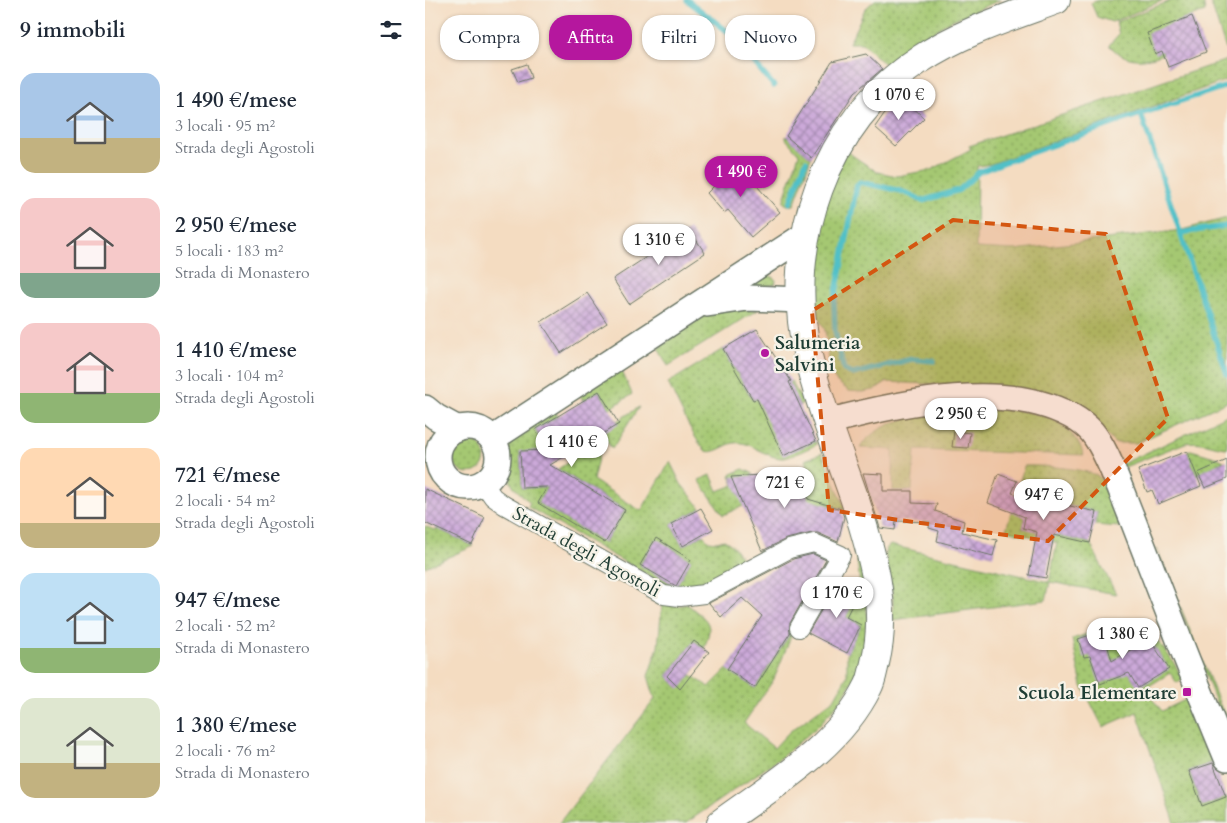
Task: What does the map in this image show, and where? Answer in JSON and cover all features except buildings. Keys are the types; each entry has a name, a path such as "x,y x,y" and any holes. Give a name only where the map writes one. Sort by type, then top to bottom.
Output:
{"main road":[{"path":"721,823 800,766 830,741 852,716 870,685 877,654 881,620 880,598 865,532 827,422 807,352 800,300 801,263 805,235 813,205 841,142 856,120 886,86 918,60 951,42 1056,0"}],"street":[{"path":"492,440 805,235"},
{"path":"695,307 719,301 748,298 800,300"},
{"path":"827,422 922,401 977,397 1029,400 1057,409 1079,421 1094,435 1120,488 1194,679 1227,758"},
{"path":"425,408 458,430"},
{"path":"425,438 445,476 458,486 475,486 483,483 491,477 496,468 498,458 492,440 480,430 465,428 449,434 439,451 438,460"},
{"name":"Strada degli Agostoli","path":"483,483 493,496 504,505 664,595 680,598 704,594 789,549 814,543 841,555 799,628"}],"highlighted area":[{"path":"953,220 1106,234 1168,418 1048,541 829,510 812,311"}],"green space":[{"path":"875,0 1000,0 948,22 887,66 862,43 849,43 865,9"},
{"path":"1099,0 1164,0 1112,22 1097,17 1091,3"},
{"path":"1173,0 1203,0 1205,12 1192,16 1155,54 1162,51 1163,54 1156,57 1134,59 1121,55 1109,45 1119,34 1116,22"},
{"path":"1210,0 1227,0 1227,53"},
{"path":"1227,60 1227,80 991,164 977,166 976,248 1014,250 1182,230 1227,218 1227,402 1136,443 1114,443 1107,435 987,387 886,382 874,390 862,392 849,391 836,381 831,373 825,330 814,309 814,239 843,149 877,172 897,176 931,170 971,149 969,146"},
{"path":"786,136 811,158 794,205 788,205 783,202 799,154 786,139"},
{"path":"762,275 771,276 776,280 775,284 754,290 740,285"},
{"path":"720,309 758,310 668,366 658,348 702,317"},
{"path":"723,349 753,400 791,381 803,403 799,405 784,455 816,441 816,445 784,458 771,456 741,443 734,443 711,452 705,450 691,429 668,383"},
{"path":"621,369 632,394 610,409 599,391 583,400 579,393"},
{"path":"639,407 612,449 602,434 617,421"},
{"path":"554,409 558,416 535,430 547,450 520,452 522,488 547,487 538,503 605,543 625,510 558,469 599,442 601,445 593,480 641,511 670,462 681,484 701,508 671,524 683,546 703,535 709,541 717,542 724,540 734,548 746,566 700,589 674,590 528,507 530,502 519,493 509,477 507,465 508,452 512,441 516,437","holes":["656,539 691,560 676,586 640,565"]},
{"path":"985,409 1029,412 1056,421 1077,440 1084,455 915,450 912,491 893,491 893,450 860,448 869,437 899,421 935,413"},
{"path":"1227,415 1227,448 1196,442 1185,443 1122,468 1120,465"},
{"path":"469,441 480,446 485,457 480,468 469,473 458,468 453,457 458,446"},
{"path":"1191,450 1224,461 1196,475 1187,451"},
{"path":"822,453 846,510 808,500 803,472 809,468 805,460"},
{"path":"1024,466 1077,470 1096,475 1101,479 1109,495 1120,527 1095,525 1097,512 1030,497 1023,528 1090,543 1116,594 1050,582 1046,600 893,620 893,598 885,552 890,545 1049,582 1057,543 1006,530"},
{"path":"743,469 752,473 754,501 723,515 699,480 711,475 718,491 734,485 730,475"},
{"path":"425,526 434,530 438,529 474,546 425,567"},
{"path":"858,549 865,578 867,618 864,648 854,678 840,702 817,727 779,759 686,823 559,823 655,699 648,676 658,647 662,604 678,606 687,604 704,618 709,627 704,648 694,641 667,676 679,689 691,675 709,687 727,669 755,688 795,626 774,679 744,723 774,748 789,732 834,699 847,676 847,653 861,625 846,617 859,586 859,572 855,552"},
{"path":"1157,549 1227,722 1227,731"},
{"path":"1109,627 1124,653 1154,635 1177,668 1183,680 1177,683 1170,673 1144,689 1162,711 1187,699 1183,688 1186,687 1216,761 1189,771 1202,806 1227,797 1227,823 1175,823 1137,712 1103,727 1082,686 1072,639"}],"waterway":[{"path":"687,0 727,31 774,86"},
{"path":"934,361 912,359 853,374 844,370 835,331 834,303 857,185 860,182 900,191 922,201 959,190 979,172 1005,162 1227,86"},
{"path":"1141,114 1227,374"},
{"path":"790,203 806,161"},
{"path":"1180,233 1227,226"}],"place":[{"name":"Salumeria Salvini","path":"765,353"},
{"name":"Scuola Elementare","path":"1187,692"}]}
